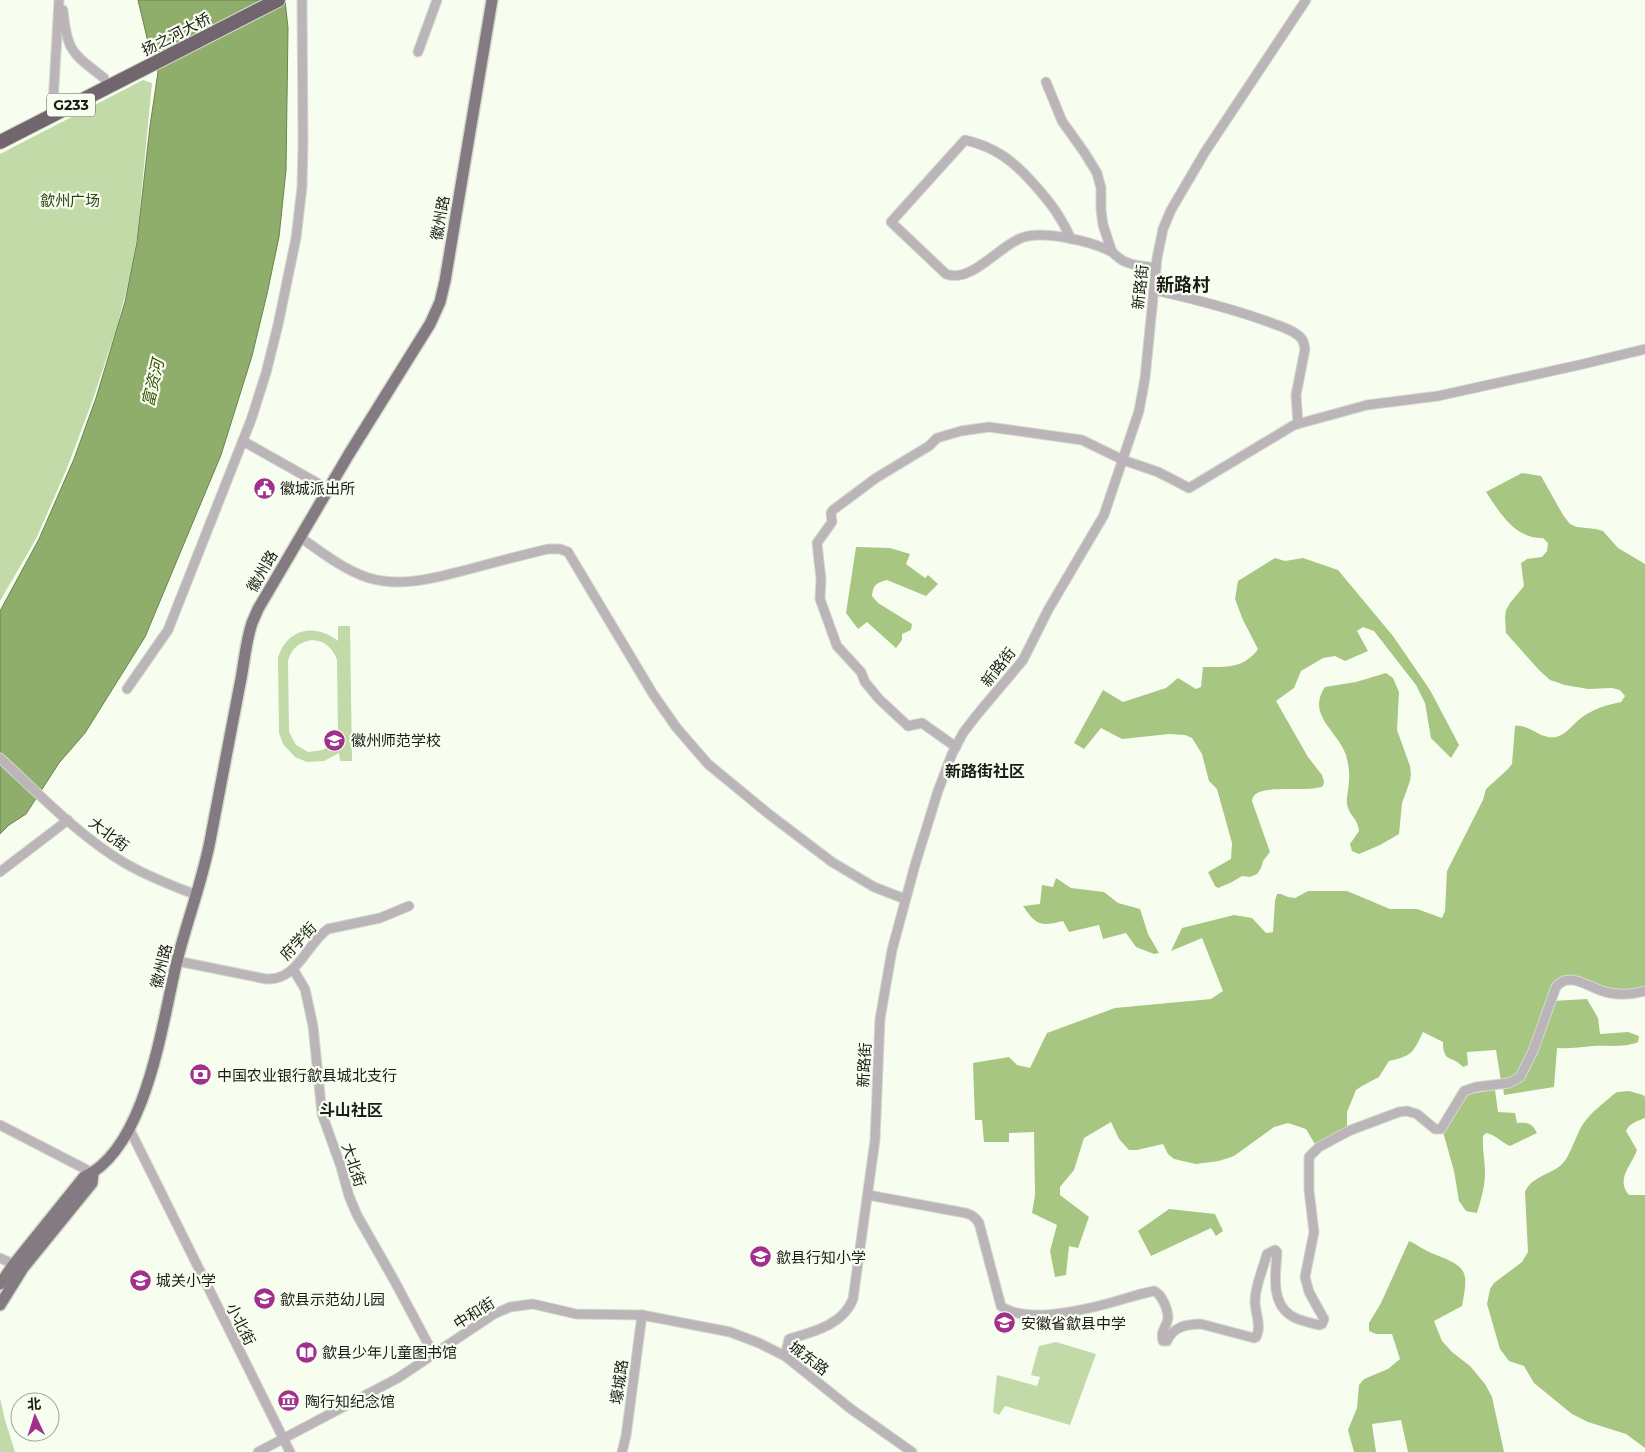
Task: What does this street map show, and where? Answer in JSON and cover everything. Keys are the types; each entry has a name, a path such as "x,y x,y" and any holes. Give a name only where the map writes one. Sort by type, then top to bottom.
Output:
{"highway":[{"name":"扬之河大桥","path":"140,65 258,0"},
{"name":"扬之河大桥","path":"140,65 278,0"},
{"name":"G233","path":"0,132 104,78 140,65"},
{"name":"G233","path":"0,142 140,65"}],"main road":[{"name":"徽州路","path":"0,1305 5,1278 18,1266 84,1177 93,1173 113,1153 140,1107 155,1060 177,961 209,844 250,631 258,609 328,489 430,324 440,302 492,0"}],"street":[{"path":"60,0 65,33 69,44 78,57 104,78"},
{"path":"53,104 60,0"},
{"path":"127,689 168,630 243,440 258,397 278,325 299,213 303,143 302,0"},
{"path":"418,52 437,0"},
{"name":"新路街","path":"785,1356 789,1339 812,1332 838,1319 846,1313 852,1304 855,1294 875,1140 880,1019 892,950 905,898 931,812 963,733 1023,660 1048,610 1104,515 1140,411 1156,268 1161,238 1171,210 1205,152 1306,0"},
{"path":"1046,82 1062,121 1097,173 1101,188 1103,225 1112,252"},
{"path":"1070,239 1062,219 1052,204 1018,168 994,150 965,140 891,222 946,274 954,276 966,274 1024,237 1048,235 1070,239 1092,243 1112,252 1127,263 1156,268"},
{"path":"1154,290 1234,310 1277,325 1294,332 1300,337 1305,349 1296,395 1298,424"},
{"path":"956,747 922,723 908,726 879,699 865,682 861,672 837,646 820,599 821,578 816,548 818,541 832,522 831,513 833,510 876,478 929,446 937,438 988,427 1082,440 1123,460 1158,472 1189,488 1298,424 1367,405 1447,394 1579,365 1645,348"},
{"path":"243,440 328,489"},
{"path":"300,537 353,571 369,578 386,582 426,580 548,549 566,550 571,554 653,694 676,727 708,764 770,815 832,862 874,886 905,898"},
{"name":"大北街","path":"0,758 65,817 122,862 140,873 196,896"},
{"path":"0,872 65,817"},
{"name":"府学街","path":"177,961 266,979 280,977 293,969 323,932 328,929 386,916 409,906"},
{"name":"大北街","path":"293,969 305,989 313,1026 322,1114 349,1196 357,1215 434,1355"},
{"path":"868,1195 965,1213 975,1217 979,1223 999,1292 1001,1306 1009,1310 1034,1315 1078,1310 1157,1291 1162,1298 1168,1318 1162,1332 1163,1341 1167,1341 1170,1334 1175,1330 1194,1324 1254,1338 1258,1332 1256,1294 1267,1254 1275,1250 1277,1252 1276,1289 1282,1306 1294,1318 1319,1325 1322,1324 1324,1319 1309,1292 1305,1277 1314,1232 1308,1160 1313,1152 1351,1130 1399,1112 1415,1113 1435,1129 1441,1129 1464,1091 1476,1087 1509,1083 1515,1080 1522,1075 1556,987 1563,982 1574,980 1609,993 1645,991"},
{"path":"0,1125 93,1173"},
{"name":"小北街","path":"129,1128 290,1452"},
{"path":"0,1258 18,1266"},
{"name":"中和街","path":"258,1452 398,1378 494,1314 518,1305 533,1304 590,1316 642,1315"},
{"name":"城东路","path":"642,1315 730,1332 759,1343 785,1356 851,1409 912,1452"},
{"name":"壕城路","path":"622,1452 626,1436 642,1315"}],"green space":[{"name":"歙州广场","path":"143,80 152,83 137,238 117,327 92,402 67,468 36,539 0,601 0,154"},
{"path":"338,626 350,626 352,761 340,761 339,753 324,761 307,762 295,757 283,744 279,733 278,658 288,640 302,632 311,630 320,632 338,641","holes":["312,640 328,646 337,660 338,732 334,741 323,750 308,752 296,745 289,732 288,661 293,650 299,644"]},
{"path":"1056,1342 1096,1354 1070,1425 1005,1406 999,1415 993,1412 997,1375 1037,1386 1040,1377 1031,1375 1039,1346"},
{"path":"0,1398 10,1442 12,1442 15,1452 0,1452"}],"shaded area":[{"path":"1522,473 1541,476 1570,524 1603,531 1618,548 1645,564 1645,988 1618,991 1565,978 1522,1068 1515,1078 1501,1081 1496,1050 1467,1052 1468,1065 1463,1067 1445,1054 1443,1042 1423,1032 1417,1045 1411,1052 1403,1057 1389,1061 1379,1077 1356,1090 1347,1112 1347,1128 1316,1146 1306,1129 1288,1123 1274,1127 1234,1156 1219,1161 1196,1164 1174,1159 1168,1154 1163,1144 1129,1150 1119,1139 1111,1122 1084,1138 1074,1170 1060,1187 1060,1195 1089,1217 1078,1248 1069,1246 1066,1275 1055,1277 1050,1251 1057,1225 1032,1213 1035,1195 1034,1132 1009,1133 1009,1142 984,1142 982,1120 975,1120 973,1063 1009,1057 1017,1065 1030,1068 1047,1033 1115,1008 1211,999 1223,991 1202,938 1171,951 1182,928 1234,915 1252,918 1266,933 1273,932 1277,894 1295,898 1308,891 1347,891 1390,909 1417,909 1442,918 1445,911 1447,871 1483,800 1486,789 1512,764 1515,726 1525,727 1545,736 1560,736 1590,712 1621,702 1625,696 1620,690 1612,688 1588,689 1550,680 1506,633 1506,610 1524,586 1521,563 1527,559 1542,557 1547,551 1548,543 1543,538 1524,534 1516,529 1503,516 1486,492"},
{"path":"856,547 890,548 910,554 906,564 925,578 928,575 938,584 926,596 887,580 878,583 874,587 872,596 878,603 912,624 911,630 902,634 902,640 896,648 867,622 858,629 846,613"},
{"path":"1275,558 1285,561 1303,558 1338,570 1393,636 1430,690 1459,745 1451,758 1431,738 1425,703 1416,685 1374,631 1363,627 1357,631 1368,651 1345,661 1335,656 1323,658 1301,671 1294,688 1276,701 1308,757 1322,775 1323,786 1306,789 1262,791 1255,795 1252,801 1270,852 1257,874 1250,877 1242,876 1218,888 1208,872 1231,859 1232,843 1217,789 1209,781 1202,754 1192,738 1185,735 1169,734 1122,739 1101,728 1084,749 1074,743 1103,690 1123,702 1166,688 1178,678 1196,689 1201,687 1203,667 1234,666 1253,656 1258,649 1243,620 1235,599 1238,581"},
{"path":"1386,673 1393,678 1399,692 1397,730 1410,766 1410,781 1402,803 1399,834 1359,854 1352,851 1350,844 1359,831 1347,804 1349,774 1346,755 1321,714 1319,706 1320,697 1325,687 1356,682"},
{"path":"1056,878 1071,888 1104,892 1118,903 1140,909 1148,934 1159,953 1154,954 1136,947 1126,933 1103,939 1099,925 1069,932 1063,921 1044,924 1035,921 1023,906 1040,904 1042,885 1053,887"},
{"path":"1587,999 1598,1018 1600,1034 1628,1032 1639,1036 1638,1042 1622,1046 1557,1048 1554,1087 1504,1095 1503,1087 1520,1082 1553,1001"},
{"path":"1495,1090 1498,1112 1515,1113 1517,1123 1529,1124 1537,1133 1510,1146 1490,1134 1486,1133 1483,1136 1485,1173 1482,1193 1477,1213 1466,1211 1459,1201 1454,1171 1443,1132 1467,1094"},
{"path":"1629,1091 1645,1097 1645,1118 1631,1124 1626,1131 1637,1150 1626,1172 1624,1183 1629,1195 1645,1195 1645,1448 1626,1434 1588,1422 1572,1414 1534,1383 1524,1366 1509,1361 1500,1349 1487,1304 1490,1289 1494,1283 1522,1262 1528,1252 1525,1192 1528,1186 1564,1162 1583,1124 1594,1112 1617,1092"},
{"path":"1169,1209 1215,1214 1223,1231 1216,1236 1211,1228 1151,1256 1138,1231"},
{"path":"1409,1241 1453,1263 1463,1271 1465,1285 1462,1306 1434,1321 1442,1341 1452,1352 1470,1366 1485,1384 1492,1397 1504,1452 1408,1452 1401,1420 1372,1424 1376,1452 1354,1452 1348,1430 1357,1408 1359,1385 1364,1379 1388,1369 1400,1359 1392,1334 1376,1334 1369,1331 1369,1323 1381,1303"}],"water":[{"name":"富资河","path":"138,0 285,0 288,28 286,170 279,237 252,356 221,455 145,637 85,733 59,763 26,814 9,825 0,834 0,611 39,539 74,459 96,398 125,302 137,242 158,72 153,48 149,46"}],"place":[{"name":"徽城派出所","path":"264,488"},
{"name":"徽州师范学校","path":"335,740"},
{"name":"中国农业银行歙县城北支行","path":"201,1075"},
{"name":"歙县行知小学","path":"760,1257"},
{"name":"城关小学","path":"140,1280"},
{"name":"歙县示范幼儿园","path":"264,1299"},
{"name":"安徽省歙县中学","path":"1005,1323"},
{"name":"歙县少年儿童图书馆","path":"306,1352"},
{"name":"陶行知纪念馆","path":"289,1401"}],"district":[{"name":"新路村","path":"1183,285"},
{"name":"新路街社区","path":"985,771"},
{"name":"斗山社区","path":"351,1110"}]}
